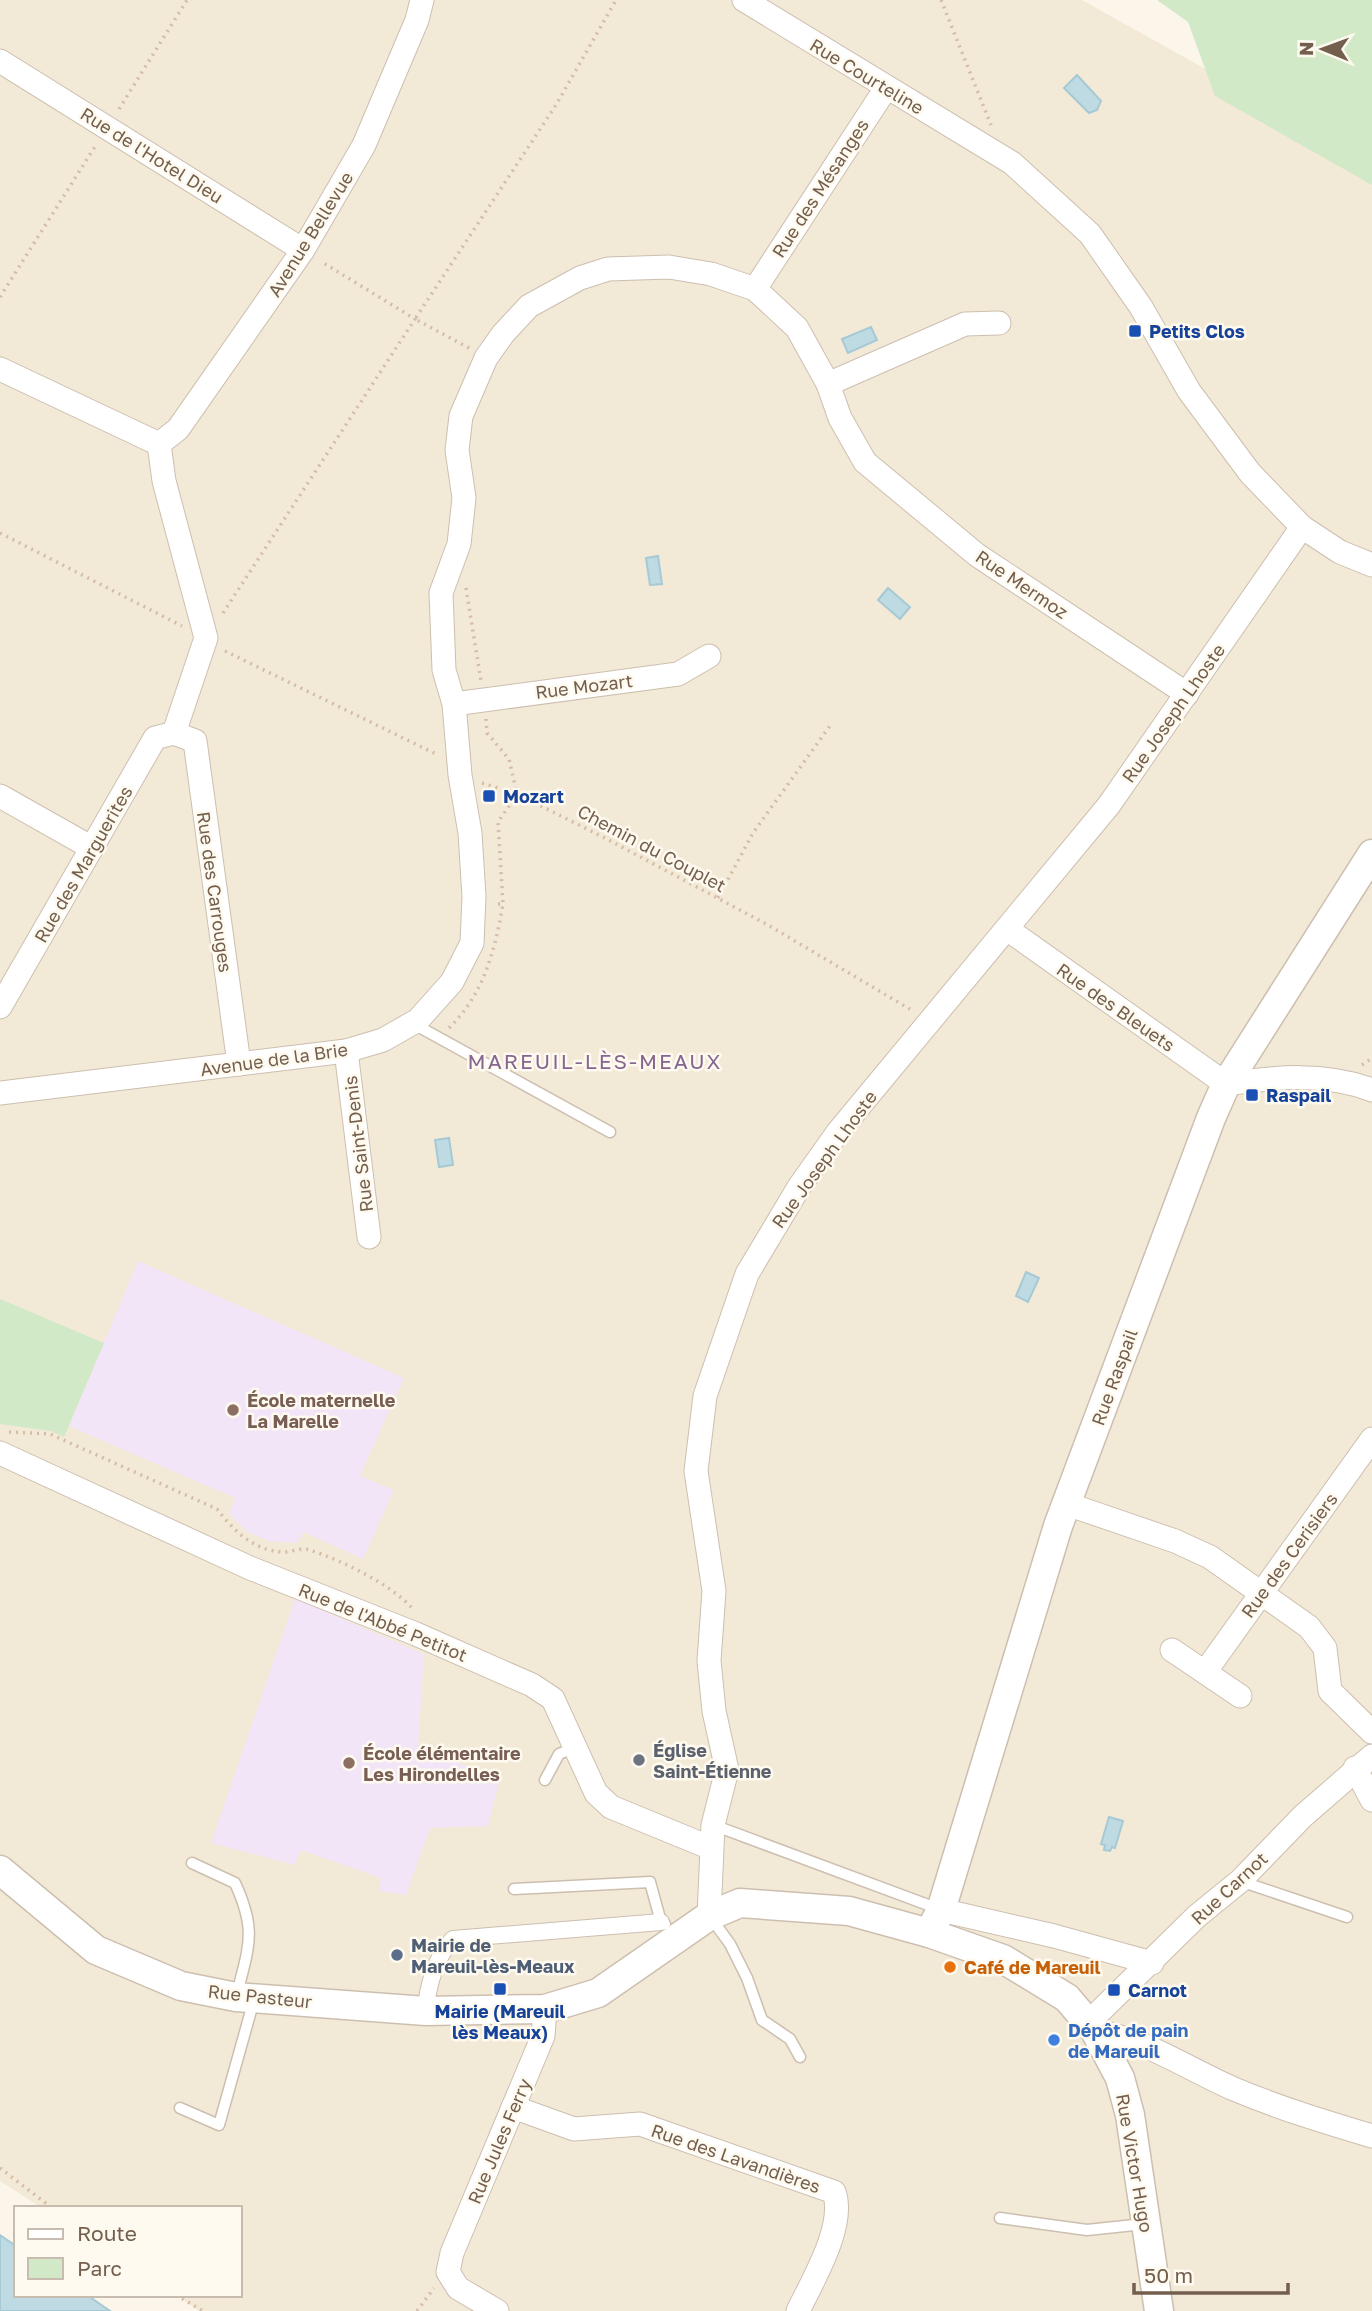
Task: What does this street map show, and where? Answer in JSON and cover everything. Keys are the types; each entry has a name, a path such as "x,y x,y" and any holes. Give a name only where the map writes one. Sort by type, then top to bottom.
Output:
{"street":[{"name":"Avenue Bellevue","path":"159,444 178,429 303,250 364,145 417,20 422,0"},
{"name":"Rue Courteline","path":"744,0 1012,163 1090,234 1141,307 1189,391 1250,473 1302,527 1340,552 1372,565"},
{"name":"Rue de l'Hotel Dieu","path":"0,61 303,250"},
{"name":"Rue des Mésanges","path":"755,289 886,88"},
{"name":"Avenue de la Brie","path":"0,1093 346,1051 383,1040 412,1023 452,982 472,943 474,903 470,833 460,775 454,704 443,670 441,593 459,544 464,498 457,450 461,416 486,358 529,306 555,289 608,270 638,266 669,267 711,274 755,289"},
{"path":"755,289 797,328 828,384 965,324 999,323"},
{"path":"0,369 159,444 164,481 206,638 174,733"},
{"name":"Rue Mermoz","path":"828,384 840,418 865,462 977,555 1187,694"},
{"name":"Rue Joseph Lhoste","path":"709,1916 712,1836 727,1770 712,1699 709,1661 714,1591 696,1471 705,1396 747,1274 765,1242 838,1132 1109,805 1302,527"},
{"name":"Rue Mozart","path":"454,704 678,674 709,656"},
{"name":"Rue des Marguerites","path":"0,1007 155,738 174,733"},
{"name":"Rue des Carrouges","path":"174,733 195,741 239,1065"},
{"path":"0,796 92,848"},
{"name":"Rue Raspail","path":"935,1921 1067,1504 1226,1084 1372,854"},
{"name":"Rue des Bleuets","path":"1007,929 1226,1084"},
{"name":"Rue Saint-Denis","path":"346,1051 369,1237"},
{"path":"1226,1084 1299,1077 1348,1081 1372,1090"},
{"name":"Rue des Cerisiers","path":"1205,1672 1372,1439"},
{"name":"Rue de l'Abbé Petitot","path":"0,1453 260,1572 416,1634 532,1685 553,1699 596,1793 611,1807 712,1836"},
{"path":"1067,1504 1175,1541 1210,1557 1309,1627 1325,1648 1330,1691 1372,1732"},
{"path":"1172,1650 1240,1696"},
{"path":"1363,1762 1372,1800"},
{"name":"Rue Carnot","path":"1092,2027 1197,1916 1240,1881 1363,1762"},
{"name":"Rue Pasteur","path":"0,1870 96,1950 181,1986 245,1997 426,2011 545,2010 598,1993 673,1927 709,1916"},
{"name":"Rue Victor Hugo","path":"709,1916 740,1903 764,1903 935,1921 1042,1980 1067,1998 1092,2027 1120,2078 1130,2115 1158,2311"},
{"path":"935,1921 1054,1936 1152,1963"},
{"path":"426,2011 442,1950 453,1939 673,1927"},
{"name":"Rue Jules Ferry","path":"448,2272 453,2253 543,2036 545,2010"},
{"path":"1092,2027 1124,2036 1233,2088 1310,2118 1372,2136"},
{"name":"Rue des Lavandières","path":"513,2107 574,2129 640,2124 834,2192 839,2206 837,2223 798,2311"},
{"path":"448,2272 458,2288 497,2311"}],"lane":[{"path":"412,1023 610,1132"},
{"path":"545,1780 559,1754 576,1747"},
{"path":"712,1836 935,1921"},
{"path":"180,2108 219,2125 245,1997 251,1938 248,1913 235,1883 192,1863"},
{"path":"1240,1881 1347,1917"},
{"path":"514,1889 650,1882 673,1927"},
{"path":"709,1916 741,1967 762,2020 790,2039 800,2057"},
{"path":"1000,2218 1087,2230 1146,2224"}],"path":[{"path":"0,297 187,0"},
{"path":"206,638 556,105 616,0"},
{"path":"941,0 991,124 990,150"},
{"path":"303,250 415,319 486,358"},
{"name":"Chemin du Couplet","path":"0,533 206,638 233,656 433,750 460,775 517,794 718,898 929,1020"},
{"path":"466,583 487,733 509,759 517,794 498,822 503,904 474,903"},
{"path":"718,898 753,833 832,723"},
{"path":"0,1432 50,1434 217,1509 232,1530 261,1548 282,1552 307,1549 397,1592 420,1617 416,1634"},
{"path":"0,2168 48,2206"},
{"path":"417,2311 448,2272"},
{"path":"179,2297 203,2311"}],"shaded area":[{"path":"0,0 1082,0 1372,162 1372,2311 199,2311 180,2297 242,2297 242,2206 39,2206 0,2181"},
{"name":"École maternelle La Marelle","path":"138,1261 404,1378 360,1476 394,1490 363,1559 304,1532 297,1543 269,1541 247,1532 229,1514 235,1498 69,1426"},
{"name":"École élémentaire Les Hirondelles","path":"295,1599 424,1654 418,1747 500,1779 488,1826 430,1828 406,1895 379,1891 381,1878 301,1850 295,1865 211,1843"}],"green space":[{"path":"1157,0 1372,0 1372,185 1215,96 1188,22"},
{"path":"0,1299 104,1343 64,1437 51,1431 0,1424"}],"water":[{"path":"1077,75 1101,101 1097,110 1089,113 1064,88"},
{"path":"871,327 877,340 848,353 842,339"},
{"path":"658,556 662,584 650,585 646,558"},
{"path":"888,588 910,607 900,619 878,600"},
{"path":"449,1138 453,1165 439,1167 435,1140"},
{"path":"1026,1272 1039,1278 1028,1302 1016,1296"},
{"path":"1109,1817 1123,1821 1115,1848 1112,1847 1110,1851 1104,1850 1105,1845 1101,1844"},
{"path":"0,2235 14,2245 14,2297 90,2297 110,2311 0,2311"}],"place":[{"name":"Petits Clos","path":"1135,331"},
{"name":"Mozart","path":"489,796"},
{"name":"Raspail","path":"1252,1095"},
{"name":"École maternelle La Marelle","path":"233,1410"},
{"name":"Église Saint-Étienne","path":"639,1760"},
{"name":"École élémentaire Les Hirondelles","path":"349,1763"},
{"name":"Mairie de Mareuil-lès-Meaux","path":"397,1955"},
{"name":"Café de Mareuil","path":"950,1967"},
{"name":"Mairie (Mareuil lès Meaux)","path":"500,1989"},
{"name":"Carnot","path":"1114,1990"},
{"name":"Dépôt de pain de Mareuil","path":"1054,2040"}],"district":[{"name":"MAREUIL-LÈS-MEAUX","path":"595,1061"}]}
